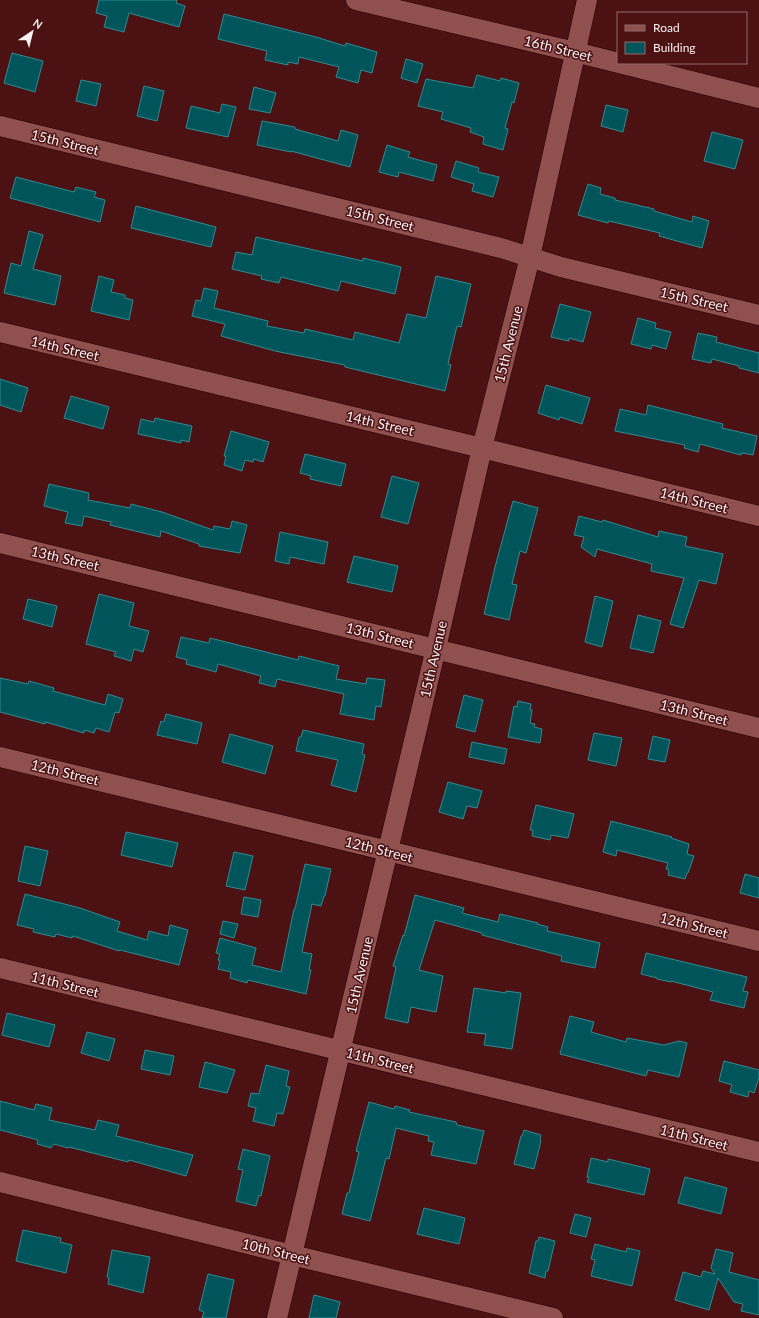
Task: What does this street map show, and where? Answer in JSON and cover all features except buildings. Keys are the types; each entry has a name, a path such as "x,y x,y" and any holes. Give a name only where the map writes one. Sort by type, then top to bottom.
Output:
{"street":[{"name":"16th Street","path":"356,0 617,62"},
{"name":"15th Avenue","path":"277,1318 482,448 530,257 587,0"},
{"name":"16th Street","path":"623,64 759,98"},
{"name":"15th Street","path":"0,126 501,248 561,267 759,315"},
{"name":"14th Street","path":"0,332 759,516"},
{"name":"13th Street","path":"0,543 436,648 759,728"},
{"name":"12th Street","path":"0,757 759,941"},
{"name":"11th Street","path":"0,968 759,1152"},
{"name":"10th Street","path":"0,1182 553,1318"}]}
